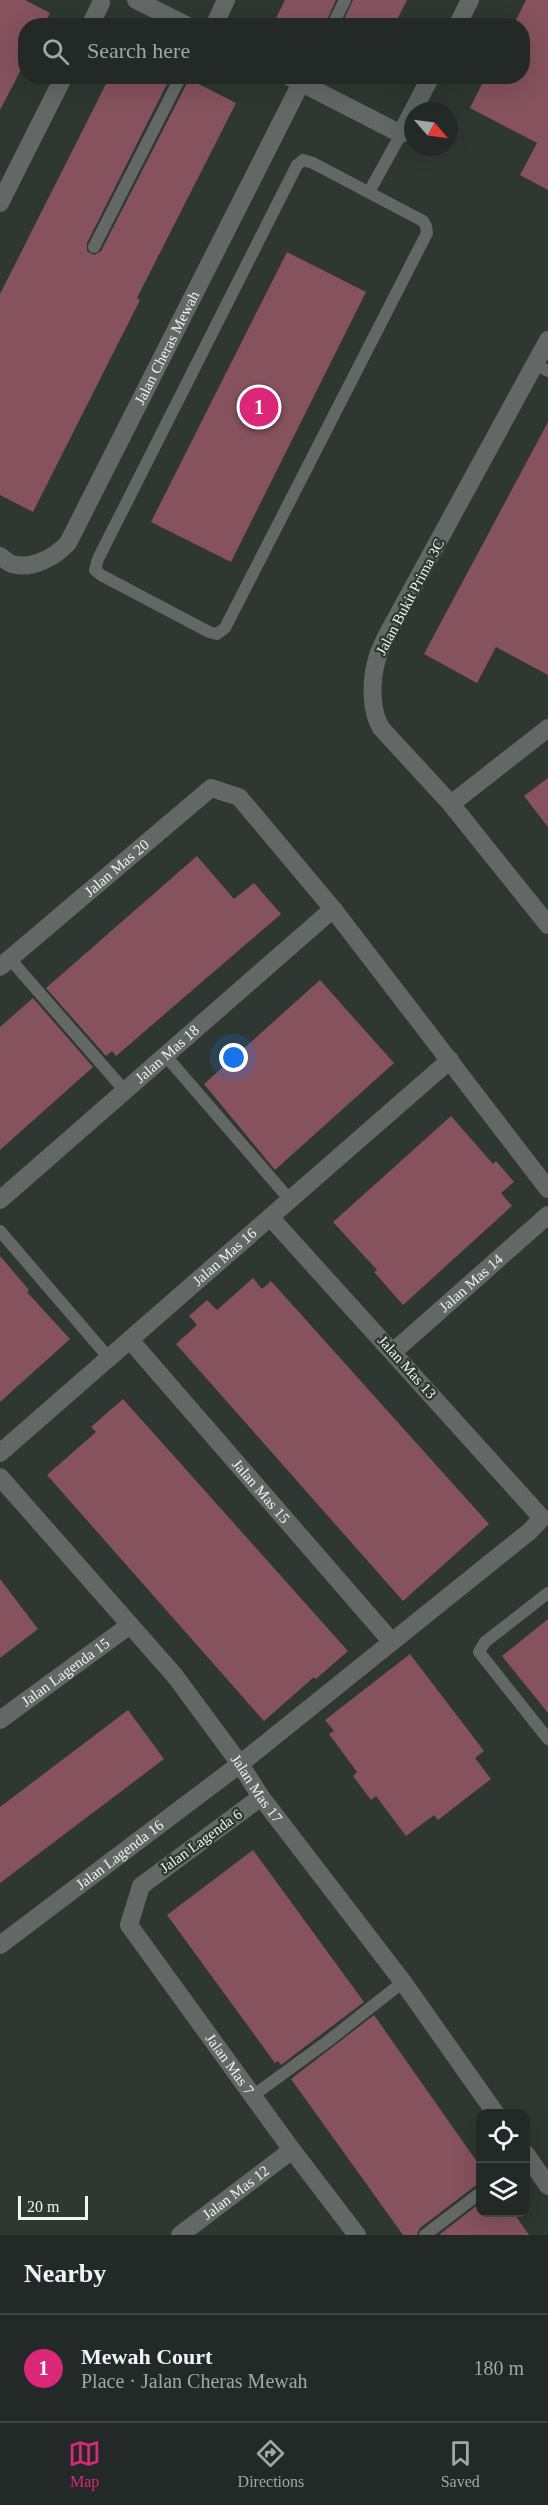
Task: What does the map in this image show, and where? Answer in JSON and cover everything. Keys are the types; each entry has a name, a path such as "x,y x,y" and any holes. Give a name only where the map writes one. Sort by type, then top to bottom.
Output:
{"street":[{"path":"136,0 172,18"},
{"path":"218,18 226,0"},
{"path":"461,18 470,0"},
{"path":"94,18 101,3"},
{"path":"0,202 60,84"},
{"name":"Jalan Cheras Mewah","path":"0,556 12,564 39,562 58,554 68,543 296,84"},
{"path":"307,84 401,134 427,84"},
{"name":"Jalan Bukit Prima 3C","path":"548,340 542,368 393,624 377,659 373,687 375,718 381,728 451,804 548,925"},
{"path":"451,804 548,728"},
{"name":"Jalan Mas 20","path":"5,963 211,788 239,797 333,909"},
{"path":"333,909 548,1189"},
{"name":"Jalan Mas 18","path":"0,1200 333,909"},
{"name":"Jalan Mas 16","path":"0,1453 450,1060"},
{"name":"Jalan Mas 14","path":"393,1352 548,1215"},
{"name":"Jalan Mas 13","path":"270,1217 542,1518"},
{"name":"Jalan Mas 15","path":"130,1340 391,1641"},
{"name":"Jalan Mas 17","path":"0,1477 175,1676 240,1764 261,1797 403,1982 492,2109"},
{"name":"Jalan Lagenda 16","path":"0,1946 240,1764 530,1531 542,1518"},
{"name":"Jalan Lagenda 15","path":"0,1720 130,1625"},
{"name":"Jalan Lagenda 6","path":"141,1886 261,1797"},
{"name":"Jalan Mas 7","path":"141,1886 129,1924 292,2150 357,2235"},
{"name":"Jalan Mas 12","path":"180,2235 292,2150"},
{"path":"530,2161 548,2186"}],"lane":[{"path":"336,18 345,0"},
{"path":"94,247 177,84"},
{"path":"369,192 401,134"},
{"path":"303,160 313,163 369,192 423,221 426,233 225,628 217,634 209,632 101,575 95,570 98,559 297,165 303,160"},
{"path":"5,963 125,1091"},
{"path":"165,1055 290,1200"},
{"path":"0,1232 109,1358"},
{"path":"548,1593 485,1642 479,1652 548,1739"},
{"path":"254,2095 403,1982"},
{"path":"425,2235 476,2196"}],"building":[{"path":"0,0 25,0 50,13 47,18 18,18 18,75 0,110"},
{"path":"285,0 336,0 328,18 276,18"},
{"path":"353,0 407,0 398,18 345,18"},
{"path":"526,0 548,0 548,190 520,175 537,143 470,108 482,84 530,84 530,18 517,18"},
{"path":"106,84 167,84 87,243 87,251 94,255 101,251 186,84 199,84 236,103 137,298 140,300 33,512 0,495 0,294"},
{"path":"287,252 366,292 231,562 151,522"},
{"path":"548,422 548,675 496,647 477,683 424,654"},
{"path":"548,778 548,827 524,796"},
{"path":"197,856 234,899 254,883 281,914 116,1056 112,1051 106,1056 46,988"},
{"path":"320,980 394,1063 275,1170 204,1084"},
{"path":"33,998 93,1067 0,1150 0,1027"},
{"path":"451,1116 493,1164 496,1161 514,1182 501,1193 512,1206 403,1305 374,1272 377,1270 333,1222"},
{"path":"0,1256 29,1290 27,1292 70,1339 0,1402"},
{"path":"253,1278 262,1289 271,1281 489,1524 403,1601 176,1344 197,1325 189,1316 207,1300 217,1310"},
{"path":"123,1399 348,1651 264,1721 47,1475 96,1432 91,1427"},
{"path":"0,1579 38,1629 0,1658"},
{"path":"548,1619 548,1713 502,1656"},
{"path":"410,1654 484,1751 475,1758 491,1779 438,1820 434,1815 406,1836 376,1796 371,1800 353,1776 357,1772 329,1734 334,1731 325,1720"},
{"path":"128,1710 164,1759 0,1883 0,1807"},
{"path":"253,1850 364,2002 281,2065 278,2061 275,2063 167,1915"},
{"path":"374,2015 476,2160 476,2186 420,2228 417,2235 403,2235 291,2079"},
{"path":"476,2206 476,2217 516,2217 529,2235 439,2235"}],"place":[{"name":"Mewah Court","path":"259,407"}]}
